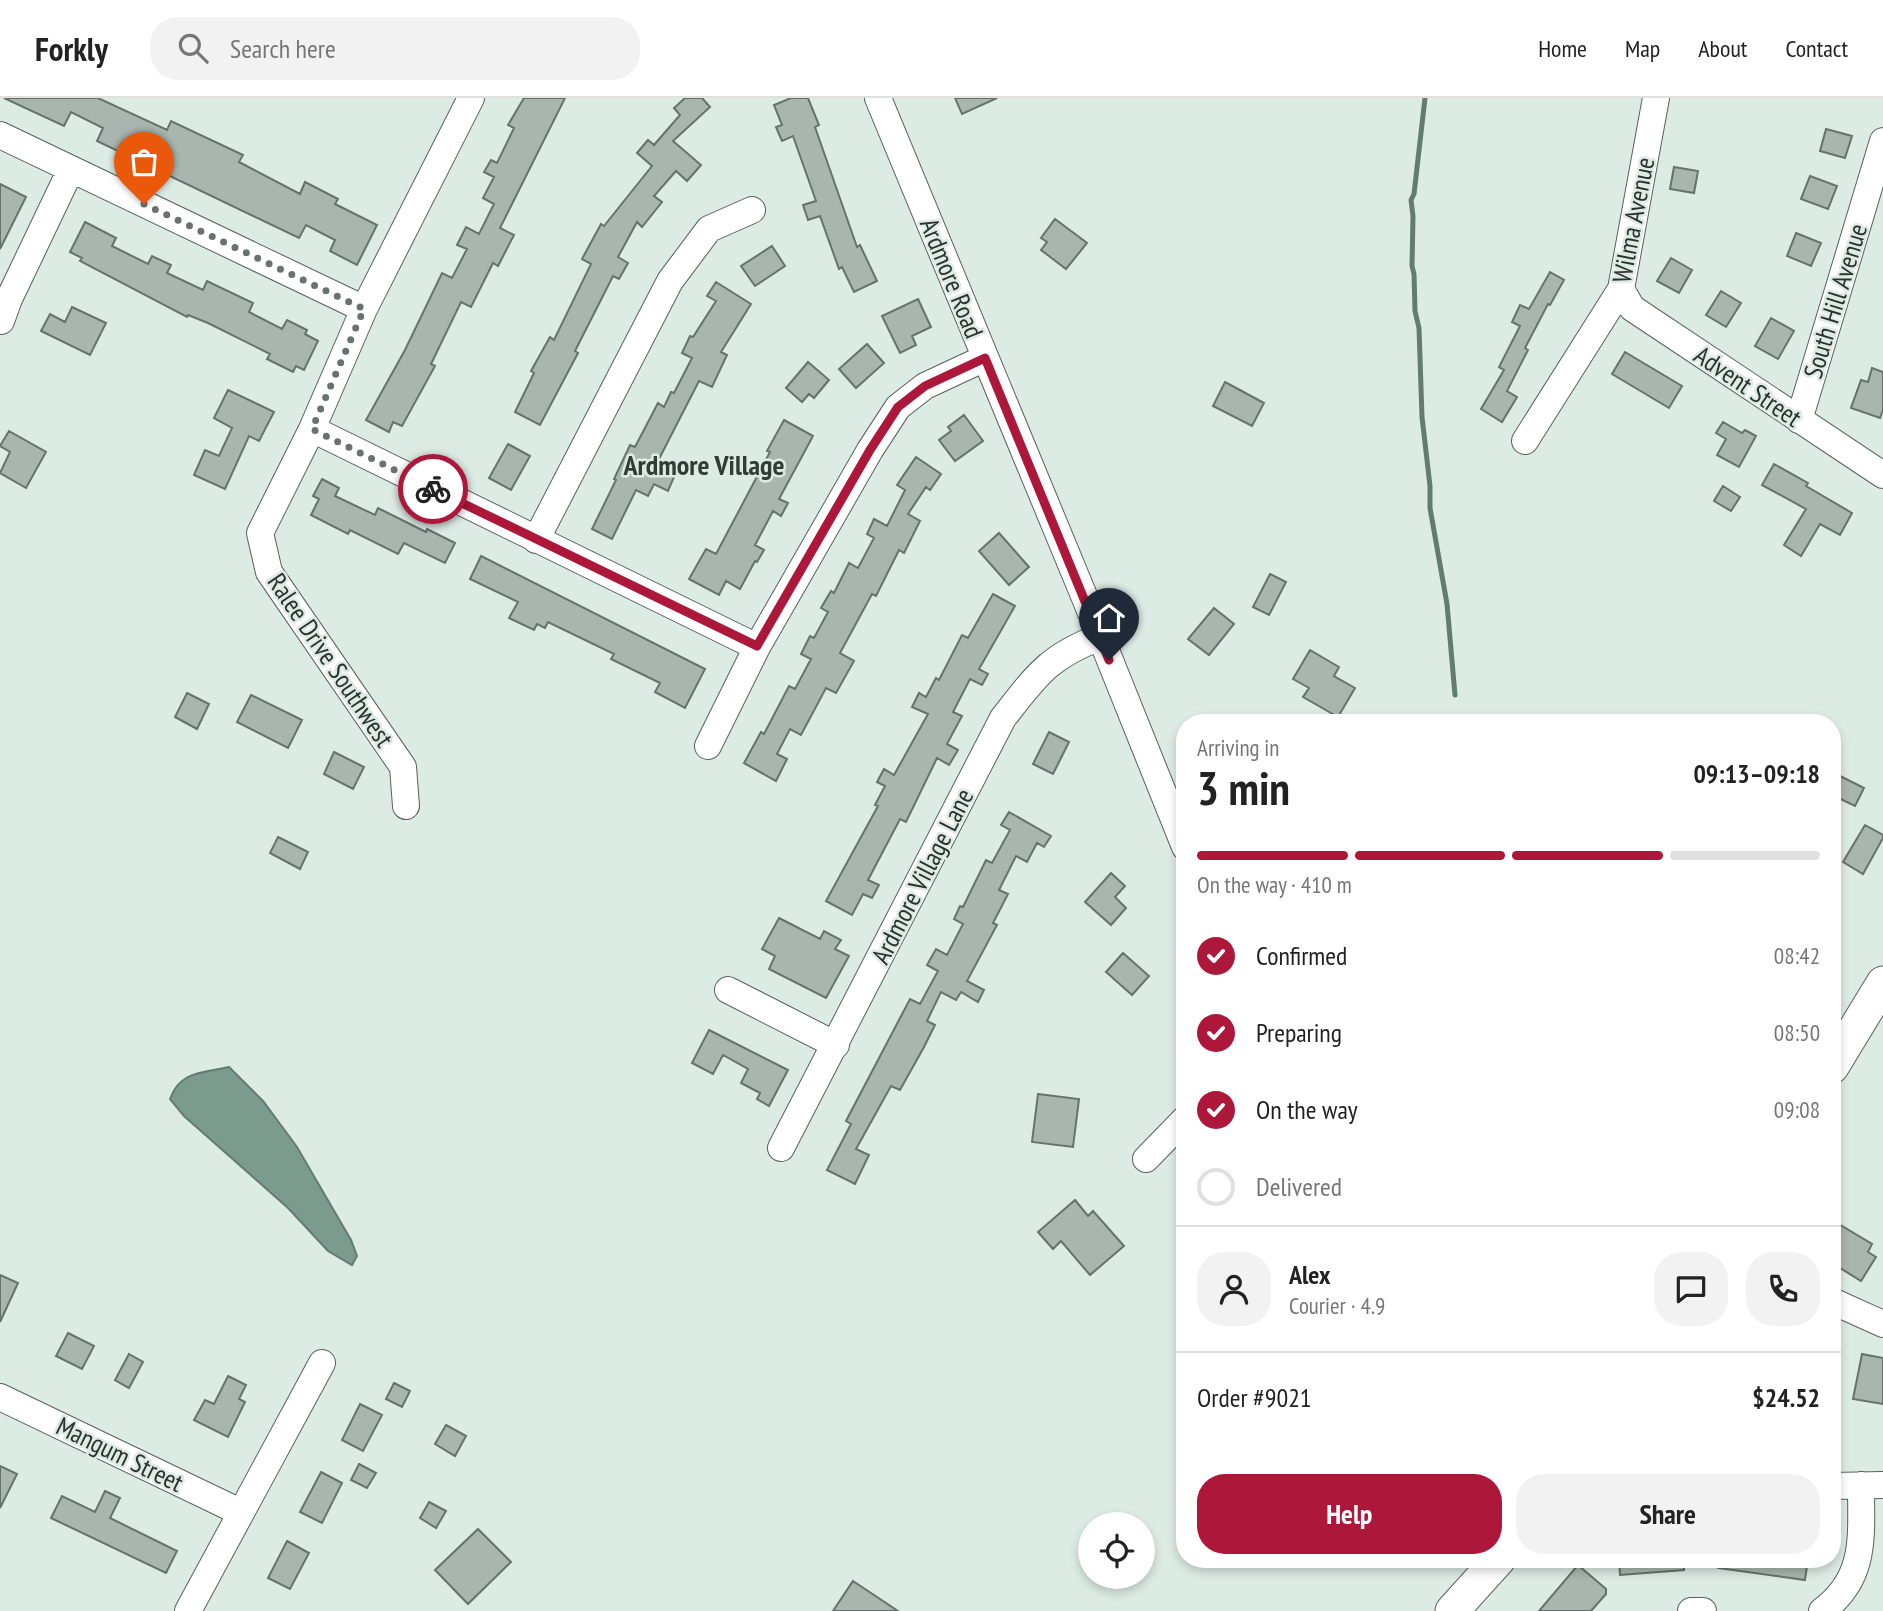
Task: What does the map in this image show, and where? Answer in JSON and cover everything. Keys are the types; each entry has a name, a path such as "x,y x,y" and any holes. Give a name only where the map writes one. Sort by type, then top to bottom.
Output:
{"main road":[{"path":"1841,1046 1883,983"},
{"path":"1452,1611 1491,1568"}],"street":[{"name":"Ralee Drive Southwest","path":"406,806 403,766 269,572 260,533 312,429 364,309 471,98"},
{"name":"Ardmore Road","path":"877,98 1176,825"},
{"name":"Wilma Avenue","path":"1525,441 1621,289 1656,98"},
{"path":"0,135 364,309"},
{"name":"South Hill Avenue","path":"1799,420 1883,141"},
{"path":"1,321 71,169"},
{"path":"536,540 670,282 709,229 752,209"},
{"name":"Advent Street","path":"1621,289 1632,308 1883,475"},
{"path":"708,746 757,646 870,450 898,407 925,386 985,358"},
{"path":"312,429 757,646"},
{"name":"Ardmore Village Lane","path":"781,1148 1003,718 1048,664 1073,648 1100,637"},
{"path":"728,990 836,1045"},
{"path":"1146,1159 1176,1128"},
{"path":"1841,1305 1883,1324"},
{"path":"188,1611 322,1363"},
{"name":"Mangum Street","path":"0,1397 240,1512"},
{"path":"1822,1611 1846,1589 1855,1572 1872,1485 1841,1486"},
{"path":"1691,1611 1703,1611"}],"shaded area":[{"path":"229,1067 263,1101 297,1147 351,1240 357,1256 352,1265 328,1251 288,1208 184,1116 170,1099 174,1090 186,1078"}],"building":[{"path":"4,98 98,98 167,130 171,121 243,155 239,162 300,194 305,182 338,199 335,204 377,225 357,265 330,251 335,240 306,225 299,238 97,141 103,128 71,112 64,126"},
{"path":"524,98 565,98 500,228 514,235 498,266 493,263 471,307 461,302 431,364 435,366 402,426 393,422 389,432 366,420 405,350 442,273 452,278 467,249 457,245 466,227 479,234 494,204 483,198 494,177 484,172 491,160 497,163 514,128 508,125"},
{"path":"685,98 702,98 710,107 673,141 701,165 687,181 676,171 654,196 662,202 642,227 637,222 618,257 628,263 619,279 613,276 575,351 578,353 540,425 515,412 534,373 531,371 550,337 554,340 591,264 582,259 601,224 604,226 652,166 637,153 648,140 654,145 680,115 674,108"},
{"path":"791,98 808,98 819,125 815,127 857,247 860,245 877,281 854,292 842,267 839,269 820,216 808,220 803,205 816,201 793,136 782,141 776,127 782,125 774,105"},
{"path":"955,98 997,98 962,114"},
{"path":"1826,129 1852,136 1845,158 1820,151"},
{"path":"1674,167 1698,171 1694,193 1670,189"},
{"path":"1810,176 1837,186 1828,209 1801,199"},
{"path":"0,184 26,197 0,249"},
{"path":"1055,219 1087,243 1066,269 1041,250 1047,242 1041,238"},
{"path":"85,222 116,238 112,246 148,264 152,256 171,265 167,273 203,290 207,281 253,303 249,312 282,329 287,320 307,330 305,334 318,341 304,370 296,366 293,372 267,359 270,354 208,323 188,315 187,317 80,261 82,258 70,252"},
{"path":"1796,233 1821,243 1811,266 1787,256"},
{"path":"772,246 785,266 755,286 741,266"},
{"path":"1671,258 1692,270 1679,293 1657,281"},
{"path":"1550,272 1564,280 1525,348 1528,350 1507,391 1517,397 1502,422 1481,409 1504,370 1499,367 1520,326 1512,322 1520,305 1529,309"},
{"path":"716,282 751,304 721,352 727,355 712,387 699,381 659,459 662,461 658,469 674,477 668,491 654,484 648,496 636,490 612,539 592,529 630,445 635,447 658,403 664,407 671,392 674,393 692,358 682,353 690,336 693,337 716,301 707,296"},
{"path":"1721,291 1741,303 1726,327 1706,315"},
{"path":"918,299 931,327 912,336 916,345 900,353 882,316"},
{"path":"72,307 106,323 90,355 41,331 50,314 65,322"},
{"path":"1771,318 1794,331 1778,359 1755,346"},
{"path":"867,344 884,363 856,388 839,369"},
{"path":"1625,352 1682,386 1669,408 1612,374"},
{"path":"808,362 829,380 814,398 809,394 802,402 786,388"},
{"path":"1872,368 1883,372 1883,410 1880,418 1851,408 1861,380 1868,382"},
{"path":"1225,382 1264,403 1252,426 1213,406"},
{"path":"228,390 274,412 259,441 249,436 225,489 194,475 205,450 219,456 232,428 214,418"},
{"path":"964,415 983,441 955,461 939,440 951,431 948,427"},
{"path":"784,420 813,436 779,499 788,503 781,516 773,511 755,545 764,550 757,562 755,561 740,589 726,581 719,595 689,579 706,549 716,554"},
{"path":"1723,422 1742,433 1745,430 1756,436 1739,467 1717,455 1726,439 1716,433"},
{"path":"9,431 46,452 26,488 0,473 10,452 0,446"},
{"path":"508,444 530,456 511,490 489,478"},
{"path":"916,457 941,474 930,490 926,487 908,514 920,521 904,553 899,550 876,596 872,594 840,653 854,661 836,693 826,688 801,735 790,729 777,754 787,759 776,781 744,763 761,732 764,734 789,686 795,689 811,659 801,654 810,636 814,638 828,612 821,608 831,591 834,593 849,563 858,568 874,538 867,534 874,519 887,526 905,490 897,485"},
{"path":"1774,464 1852,513 1840,535 1820,524 1801,556 1784,545 1806,509 1762,485"},
{"path":"322,479 339,488 335,496 375,515 378,508 455,543 445,563 404,543 398,554 350,530 348,534 311,515 319,499 313,496"},
{"path":"1723,486 1740,497 1731,511 1714,501"},
{"path":"999,533 1029,567 1009,585 979,551"},
{"path":"481,556 705,669 685,708 655,692 660,683 611,659 614,654 548,622 545,628 537,624 534,630 509,618 518,602 470,579"},
{"path":"1270,574 1286,582 1269,615 1253,607"},
{"path":"993,594 1015,606 979,669 988,674 982,685 970,679 953,712 962,716 947,744 958,750 949,765 937,758 906,822 900,819 868,880 879,885 872,898 863,894 852,915 826,901 878,806 875,805 885,786 877,782 884,769 894,775 928,714 912,707 919,693 926,697 936,678 939,680 962,635 968,638"},
{"path":"1214,608 1234,624 1209,655 1188,639"},
{"path":"1310,650 1339,667 1334,676 1355,688 1340,714 1333,714 1303,697 1309,688 1293,679"},
{"path":"187,693 209,704 197,729 175,717"},
{"path":"251,695 302,720 288,748 237,722"},
{"path":"1049,732 1069,742 1053,774 1033,764"},
{"path":"334,752 364,767 353,789 324,774"},
{"path":"1841,776 1864,788 1855,806 1841,799"},
{"path":"1009,812 1051,836 1044,847 1037,843 1027,862 1016,856 999,890 1008,894 993,923 997,925 967,981 984,990 978,1002 961,992 956,1000 941,992 927,1021 935,1025 924,1047 900,1090 891,1086 856,1149 869,1155 855,1184 827,1170 851,1124 846,1121 910,999 920,1004 938,971 927,965 936,949 947,955 963,924 954,919 960,906 963,907 986,860 992,863 1010,830 1001,825"},
{"path":"1865,825 1883,835 1883,838 1863,874 1843,862"},
{"path":"278,837 308,852 300,869 270,853"},
{"path":"1111,873 1125,886 1115,897 1126,908 1111,925 1085,902"},
{"path":"779,918 820,939 824,931 841,940 835,949 849,956 826,998 769,969 775,956 762,949"},
{"path":"1123,953 1149,976 1132,995 1106,972"},
{"path":"709,1030 788,1070 769,1106 757,1099 760,1093 741,1083 748,1069 723,1055 713,1074 692,1063"},
{"path":"1038,1094 1079,1099 1073,1147 1032,1142"},
{"path":"1075,1200 1088,1216 1093,1211 1124,1246 1090,1275 1061,1241 1053,1249 1038,1232"},
{"path":"1841,1225 1872,1244 1868,1252 1876,1257 1861,1281 1841,1269"},
{"path":"0,1275 18,1283 0,1322"},
{"path":"68,1333 94,1346 82,1369 56,1356"},
{"path":"129,1354 143,1362 129,1388 115,1380"},
{"path":"1862,1354 1883,1358 1883,1404 1853,1399"},
{"path":"228,1376 246,1385 239,1399 245,1402 228,1437 194,1420 205,1400 214,1404"},
{"path":"394,1383 410,1391 402,1407 386,1399"},
{"path":"360,1404 382,1415 363,1451 342,1440"},
{"path":"446,1425 466,1436 455,1456 435,1444"},
{"path":"359,1464 376,1473 367,1488 351,1480"},
{"path":"0,1466 17,1474 0,1508"},
{"path":"321,1472 342,1483 322,1523 300,1512"},
{"path":"105,1491 120,1498 110,1518 177,1551 166,1573 51,1518 62,1496 95,1512"},
{"path":"429,1502 446,1511 436,1528 420,1518"},
{"path":"478,1529 511,1562 468,1604 435,1570"},
{"path":"287,1541 309,1553 290,1589 268,1578"},
{"path":"1575,1568 1582,1568 1606,1589 1606,1594 1591,1611 1539,1611"},
{"path":"1620,1568 1684,1568 1684,1570 1620,1575"},
{"path":"1718,1568 1807,1568 1805,1580"},
{"path":"853,1581 898,1611 833,1611"}],"waterway":[{"path":"1425,98 1414,194 1411,200 1412,266 1419,328 1422,417 1430,508 1447,604 1455,695"}],"way so far":[{"path":"144,204 364,309 312,429 433,489"}],"district":[{"name":"Ardmore Village","path":"704,464"}],"route":[{"path":"433,489 757,646 870,450 898,407 925,386 985,358 1109,660"}]}
